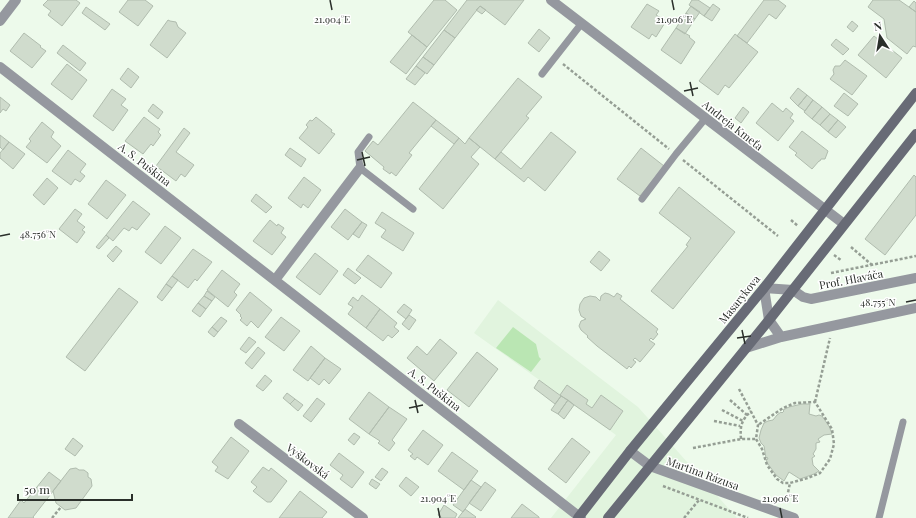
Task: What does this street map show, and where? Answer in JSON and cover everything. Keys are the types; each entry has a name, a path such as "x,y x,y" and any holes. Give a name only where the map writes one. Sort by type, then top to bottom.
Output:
{"main road":[{"name":"Masarykova","path":"579,518 630,451 764,288 916,93"},
{"path":"608,518 769,320 916,134"}],"street":[{"path":"0,21 16,0"},
{"name":"Andreja Kmeťa","path":"551,0 844,224"},
{"name":"A. S. Puškina","path":"0,66 579,518"},
{"path":"276,280 360,168"},
{"name":"Prof. Hlaváča","path":"793,290 803,297 811,298 916,278"},
{"path":"781,336 769,320 764,288 793,290"},
{"path":"746,348 781,336 916,308"},
{"name":"Vyškovská","path":"239,424 363,518"},
{"name":"Martina Rázusa","path":"630,451 650,466 794,518"}],"lane":[{"path":"542,74 582,24"},
{"path":"642,199 705,119"},
{"path":"369,137 358,152 360,168 413,208"},
{"path":"879,518 903,422"}],"path":[{"path":"791,220 800,227"},
{"path":"852,247 873,265"},
{"path":"831,273 916,256"},
{"path":"739,389 758,425 756,439 762,449 767,465 777,479 783,483 790,483 820,473 830,459 834,444 832,429 815,402 830,337 823,339"},
{"path":"730,400 746,415"},
{"path":"758,425 783,408 795,403 815,402"},
{"path":"722,410 743,421"},
{"path":"741,439 740,426 746,415 751,411"},
{"path":"714,421 740,426"},
{"path":"693,448 741,439 756,439"},
{"path":"662,486 748,518"},
{"path":"684,518 699,500"},
{"path":"52,518 61,507"}],"shaded area":[{"path":"498,300 638,407 737,518 551,518 616,435 474,333"}],"green space":[{"path":"513,327 536,344 539,357 541,359 531,372 496,348"}],"building":[{"path":"48,0 76,0 80,3 62,26 48,15 51,11 43,5"},
{"path":"128,0 145,0 153,6 138,26 119,12"},
{"path":"434,0 445,0 457,10 427,47 408,32"},
{"path":"467,0 524,0 505,25 480,6 455,38 444,30"},
{"path":"692,0 698,0 710,8 704,16 689,5"},
{"path":"764,0 778,0 786,6 776,19 769,14 747,43 737,36"},
{"path":"873,0 899,0 916,12 916,47 913,46 907,54 887,38 884,19 868,7"},
{"path":"914,1 916,3 916,12 909,7"},
{"path":"647,4 659,11 656,15 666,21 656,37 652,34 649,39 631,27"},
{"path":"713,4 720,9 712,21 704,16"},
{"path":"480,6 486,10 482,14 476,10"},
{"path":"691,6 700,12 695,19 686,13"},
{"path":"86,7 110,24 105,30 82,13"},
{"path":"686,13 695,19 685,34 676,28"},
{"path":"168,20 176,22 178,27 186,33 167,58 150,45"},
{"path":"852,21 858,26 853,32 847,27"},
{"path":"676,28 690,36 689,37 695,42 681,64 661,50"},
{"path":"539,29 550,38 539,52 528,43"},
{"path":"444,30 455,38 434,65 423,57"},
{"path":"24,33 46,51 32,68 10,51"},
{"path":"735,34 758,52 729,88 725,85 718,95 699,81"},
{"path":"412,35 427,47 406,74 390,62"},
{"path":"874,36 902,58 886,78 858,55"},
{"path":"836,39 849,49 843,55 831,45"},
{"path":"63,45 86,63 80,71 57,53"},
{"path":"423,57 434,65 427,74 416,66"},
{"path":"845,60 867,76 852,95 830,79 834,74 833,70 835,66 840,66"},
{"path":"67,64 87,80 72,100 51,84"},
{"path":"416,66 425,73 415,85 406,79"},
{"path":"128,68 139,77 131,88 120,79"},
{"path":"518,78 542,97 526,116 529,118 495,159 469,138"},
{"path":"798,88 807,95 798,106 790,98"},
{"path":"112,89 126,99 121,105 128,110 113,131 93,116"},
{"path":"844,93 858,104 848,116 834,106"},
{"path":"807,95 813,100 805,111 798,106"},
{"path":"0,97 10,105 6,111 3,109 0,113"},
{"path":"813,100 822,107 812,119 804,112"},
{"path":"413,102 436,120 409,153 412,155 396,176 383,169 384,167 365,151 373,141 378,145"},
{"path":"772,103 783,112 786,108 793,114 790,118 794,121 778,141 756,123"},
{"path":"153,104 163,112 158,119 148,111"},
{"path":"743,107 749,112 741,123 735,118"},
{"path":"822,107 830,114 820,125 812,119"},
{"path":"830,114 838,120 828,132 820,125"},
{"path":"144,117 160,129 158,132 161,135 153,146 151,144 143,154 125,141"},
{"path":"316,117 335,134 319,154 299,138 308,127 306,125 310,120 312,121"},
{"path":"436,120 459,138 454,144 431,126"},
{"path":"838,120 846,127 836,138 828,132"},
{"path":"42,122 54,132 51,137 61,146 47,163 26,147 31,141 29,139"},
{"path":"184,128 190,133 176,152 194,165 185,177 181,174 176,181 156,166"},
{"path":"802,131 828,151 825,159 821,159 812,169 795,155 797,153 789,147"},
{"path":"551,132 576,152 545,191 528,177 524,182 495,159 501,152 521,169"},
{"path":"0,135 9,142 3,150 0,147"},
{"path":"459,138 465,144 469,138 480,147 471,157 479,164 443,209 419,189"},
{"path":"9,142 25,154 13,169 0,158 0,153"},
{"path":"290,148 306,159 301,167 285,155"},
{"path":"641,148 664,166 640,196 617,179"},
{"path":"68,150 86,164 80,172 85,176 80,182 75,179 71,185 52,171"},
{"path":"914,175 916,177 916,215 885,255 865,239"},
{"path":"304,177 321,190 308,208 303,204 301,208 288,198"},
{"path":"47,178 58,188 44,205 33,195"},
{"path":"106,180 126,195 107,219 88,204"},
{"path":"679,187 735,232 673,309 651,291 688,246 686,245 691,238 659,213"},
{"path":"256,194 272,207 266,213 251,201"},
{"path":"133,201 150,214 137,230 132,227 129,231 124,228 113,241 106,235"},
{"path":"75,209 82,214 77,221 85,227 82,230 85,232 77,243 59,229"},
{"path":"345,209 362,222 348,240 331,227"},
{"path":"382,212 414,233 403,251 381,237 386,230 375,223"},
{"path":"270,220 277,226 278,224 284,228 281,233 286,237 272,255 253,241"},
{"path":"362,222 367,225 359,238 353,234"},
{"path":"165,226 181,238 161,264 145,252"},
{"path":"106,235 109,238 99,249 96,247"},
{"path":"116,246 122,251 113,262 107,256"},
{"path":"193,249 212,262 197,281 195,279 188,288 172,276"},
{"path":"599,251 610,260 601,271 590,262"},
{"path":"315,253 338,271 320,295 296,277"},
{"path":"368,255 392,273 381,288 356,270"},
{"path":"348,268 361,278 355,284 343,275"},
{"path":"222,270 240,284 234,292 237,295 228,307 207,290"},
{"path":"172,276 178,280 172,288 166,284"},
{"path":"166,284 172,288 162,301 157,297"},
{"path":"119,288 138,302 85,371 66,357"},
{"path":"207,291 215,297 212,301 204,296"},
{"path":"250,292 272,310 258,328 251,321 247,326 240,320 242,318 240,316 241,315 236,310"},
{"path":"605,293 614,297 617,293 622,296 620,299 658,329 656,332 658,334 653,340 651,338 649,340 655,344 640,362 635,358 633,360 636,362 631,368 629,366 627,369 597,346 587,337 588,336 579,326 581,321 586,319 581,316 579,310 580,304 584,298 590,296 596,297 600,301 601,296"},
{"path":"362,295 380,309 366,328 348,314 353,307 348,304 353,297 358,301"},
{"path":"204,296 212,301 206,309 198,303"},
{"path":"198,303 206,309 200,317 192,311"},
{"path":"404,304 412,310 406,319 397,312"},
{"path":"380,309 397,323 394,327 399,331 392,338 388,335 383,341 366,328"},
{"path":"409,315 416,320 409,330 402,324"},
{"path":"221,317 227,321 218,332 212,327"},
{"path":"281,317 300,331 284,351 265,337"},
{"path":"212,327 218,332 214,337 208,332"},
{"path":"249,337 256,342 246,353 240,349"},
{"path":"440,339 457,353 434,381 407,358 417,346 427,355"},
{"path":"311,346 325,358 308,381 293,370"},
{"path":"258,347 265,353 252,369 245,363"},
{"path":"477,352 498,369 469,407 447,390"},
{"path":"325,358 341,369 329,384 324,379 319,385 310,378"},
{"path":"265,375 272,381 263,391 256,386"},
{"path":"539,380 561,396 555,404 534,388"},
{"path":"567,385 588,400 586,404 592,408 601,395 623,411 610,430 560,395"},
{"path":"369,392 389,407 369,434 349,419"},
{"path":"287,393 295,399 290,404 283,398"},
{"path":"561,396 568,400 558,414 551,410"},
{"path":"317,398 325,404 311,422 303,416"},
{"path":"295,399 303,405 298,411 290,404"},
{"path":"568,400 574,405 564,419 558,414"},
{"path":"810,404 809,414 822,416 829,426 832,434 824,435 818,439 820,442 816,443 816,449 813,454 815,456 812,458 813,465 819,471 800,479 789,472 784,481 776,475 768,464 764,446 759,438 764,423 773,420 777,415 784,411 783,410 789,407"},
{"path":"389,407 407,419 392,440 395,443 389,451 378,443 380,441 369,434"},
{"path":"423,430 443,445 428,465 417,457 415,460 410,456 413,454 408,450"},
{"path":"354,433 360,437 354,445 348,440"},
{"path":"231,437 249,451 228,479 215,471 218,467 212,462"},
{"path":"73,438 83,446 75,456 65,449"},
{"path":"572,438 590,452 566,483 548,469"},
{"path":"452,452 478,471 464,490 438,471"},
{"path":"339,453 364,472 352,488 340,479 343,475 330,465"},
{"path":"263,467 269,471 271,468 287,481 271,502 267,502 253,491 257,487 251,482"},
{"path":"76,468 79,470 84,470 88,473 92,486 76,508 65,510 56,503 53,491 70,469"},
{"path":"382,468 388,472 381,481 375,477"},
{"path":"49,472 61,481 33,517 34,518 8,518 21,500 24,503"},
{"path":"406,477 419,487 411,496 399,486"},
{"path":"372,479 380,484 376,489 369,484"},
{"path":"471,480 481,487 463,512 453,505"},
{"path":"485,482 496,490 481,511 469,503"},
{"path":"300,491 327,512 322,518 279,518"},
{"path":"522,504 539,517 539,518 511,518"},
{"path":"444,505 457,514 455,518 442,518 438,515"},
{"path":"465,509 476,517 458,518"}]}
